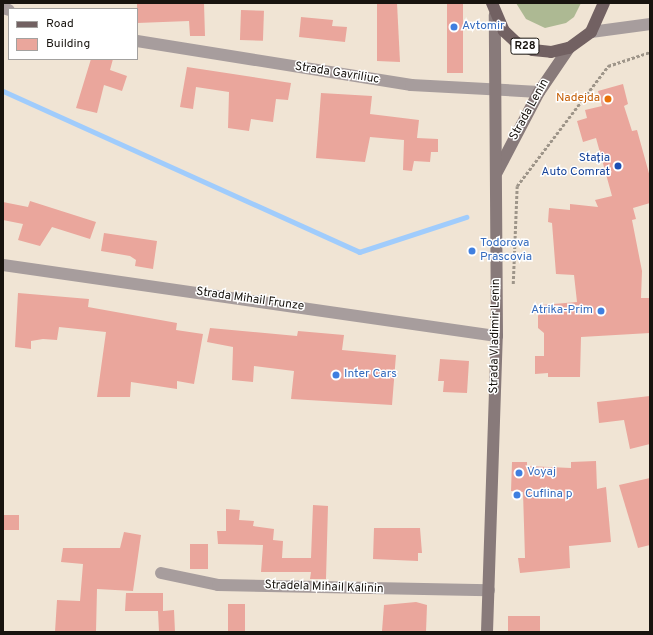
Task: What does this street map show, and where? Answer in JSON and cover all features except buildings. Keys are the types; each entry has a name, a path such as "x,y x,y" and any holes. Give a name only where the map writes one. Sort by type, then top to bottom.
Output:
{"main road":[{"name":"R28","path":"492,3 495,15 504,31 533,50 569,48"},
{"path":"569,48 590,32 604,3"},
{"name":"Strada Vladimir Lenin","path":"486,632 489,590 497,336 495,15"},
{"name":"Strada Lenin","path":"496,175 539,92 569,48"}],"street":[{"path":"590,32 650,25"},
{"name":"Strada Gavriliuc","path":"138,41 404,84 539,92"},
{"name":"Strada Mihail Frunze","path":"3,265 497,336"},
{"name":"Stradela Mihail Kalinin","path":"160,573 218,584 489,590"}],"path":[{"path":"513,290 516,186 608,66 650,52"}],"green space":[{"path":"516,3 581,3 574,17 566,23 545,28 526,19"}],"waterway":[{"path":"3,91 359,252 466,217"}],"place":[{"name":"Avtomir","path":"454,27"},
{"name":"Nadejda","path":"608,99"},
{"name":"Stația Auto Comrat","path":"618,166"},
{"name":"Todorova Prascovia","path":"472,251"},
{"name":"Atrika-Prim","path":"601,311"},
{"name":"Inter Cars","path":"336,375"},
{"name":"Voyaj","path":"519,473"},
{"name":"Cuflina p","path":"517,495"}]}
